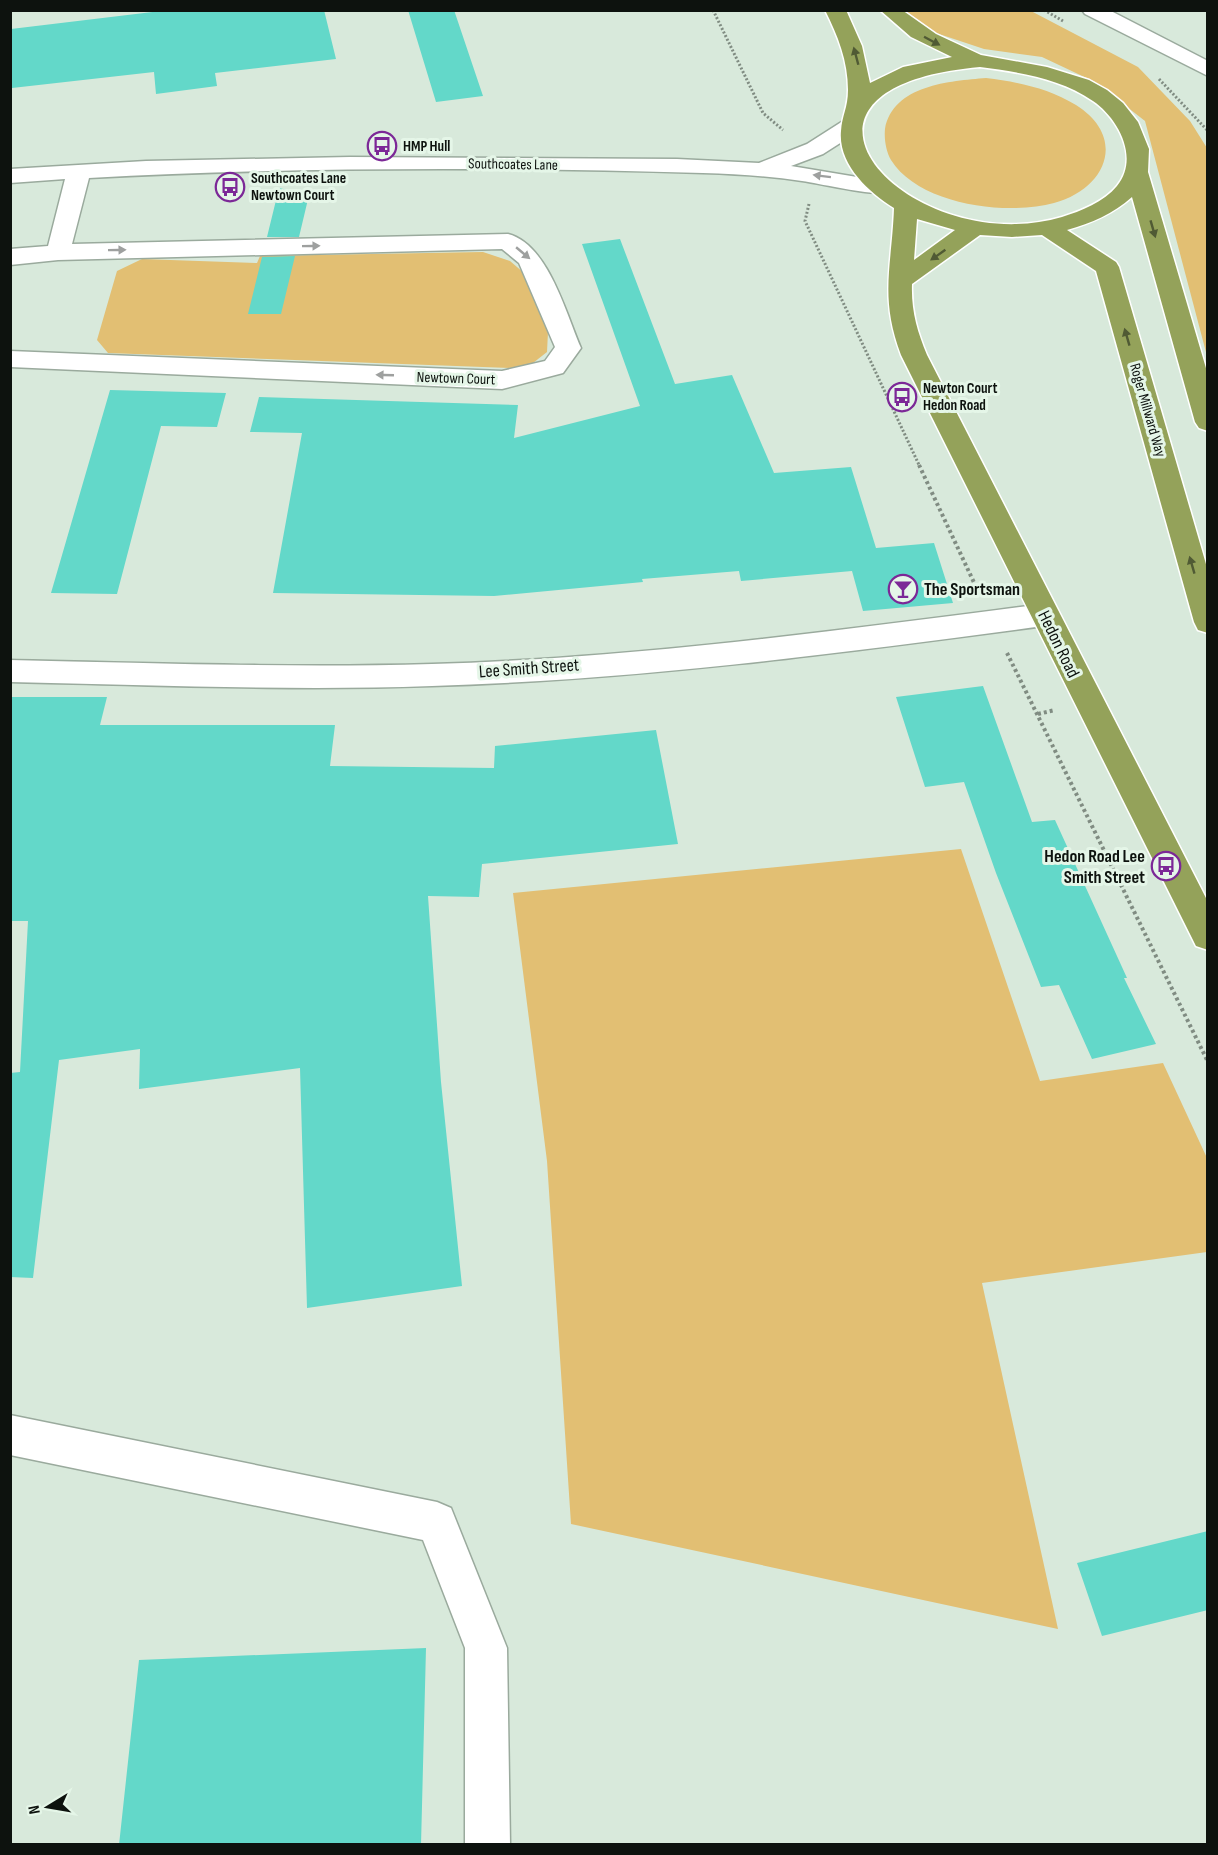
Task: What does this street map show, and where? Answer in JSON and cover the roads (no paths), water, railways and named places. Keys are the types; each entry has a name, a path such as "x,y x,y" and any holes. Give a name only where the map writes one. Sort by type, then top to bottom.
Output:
{"highway":[{"path":"835,10 852,42 860,73 852,147 861,167 879,187 906,205 938,218 975,227 1012,230 1048,228 1080,220 1107,207 1126,191 1137,172"},
{"path":"890,10 901,22 933,43 980,61"},
{"path":"855,116 879,87 907,72 942,64 980,61 1024,66 1055,75 1100,96 1125,120 1138,146 1137,172 1208,422"},
{"name":"Hedon Road","path":"906,205 906,231 900,281 902,321 914,355 1208,936"},
{"path":"900,281 975,227"},
{"name":"Roger Millward Way","path":"1048,228 1107,267 1208,621"}],"street":[{"path":"1092,10 1208,70"},
{"name":"Southcoates Lane","path":"763,168 815,149 855,116"},
{"name":"Southcoates Lane","path":"10,176 79,171 351,162 763,168 879,187"},
{"path":"58,252 79,171"},
{"name":"Newtown Court","path":"10,257 58,252 508,241 531,258 568,348 554,367 502,380 10,359"},
{"name":"Lee Smith Street","path":"10,671 198,675 433,675 737,655 1044,615"},
{"path":"10,1435 437,1522 486,1648 488,1845"}],"place":[{"name":"HMP Hull","path":"382,146"},
{"name":"Southcoates Lane Newtown Court","path":"230,187"},
{"name":"Newton Court Hedon Road","path":"902,397"},
{"name":"The Sportsman","path":"903,589"},
{"name":"Hedon Road Lee Smith Street","path":"1166,866"}]}
